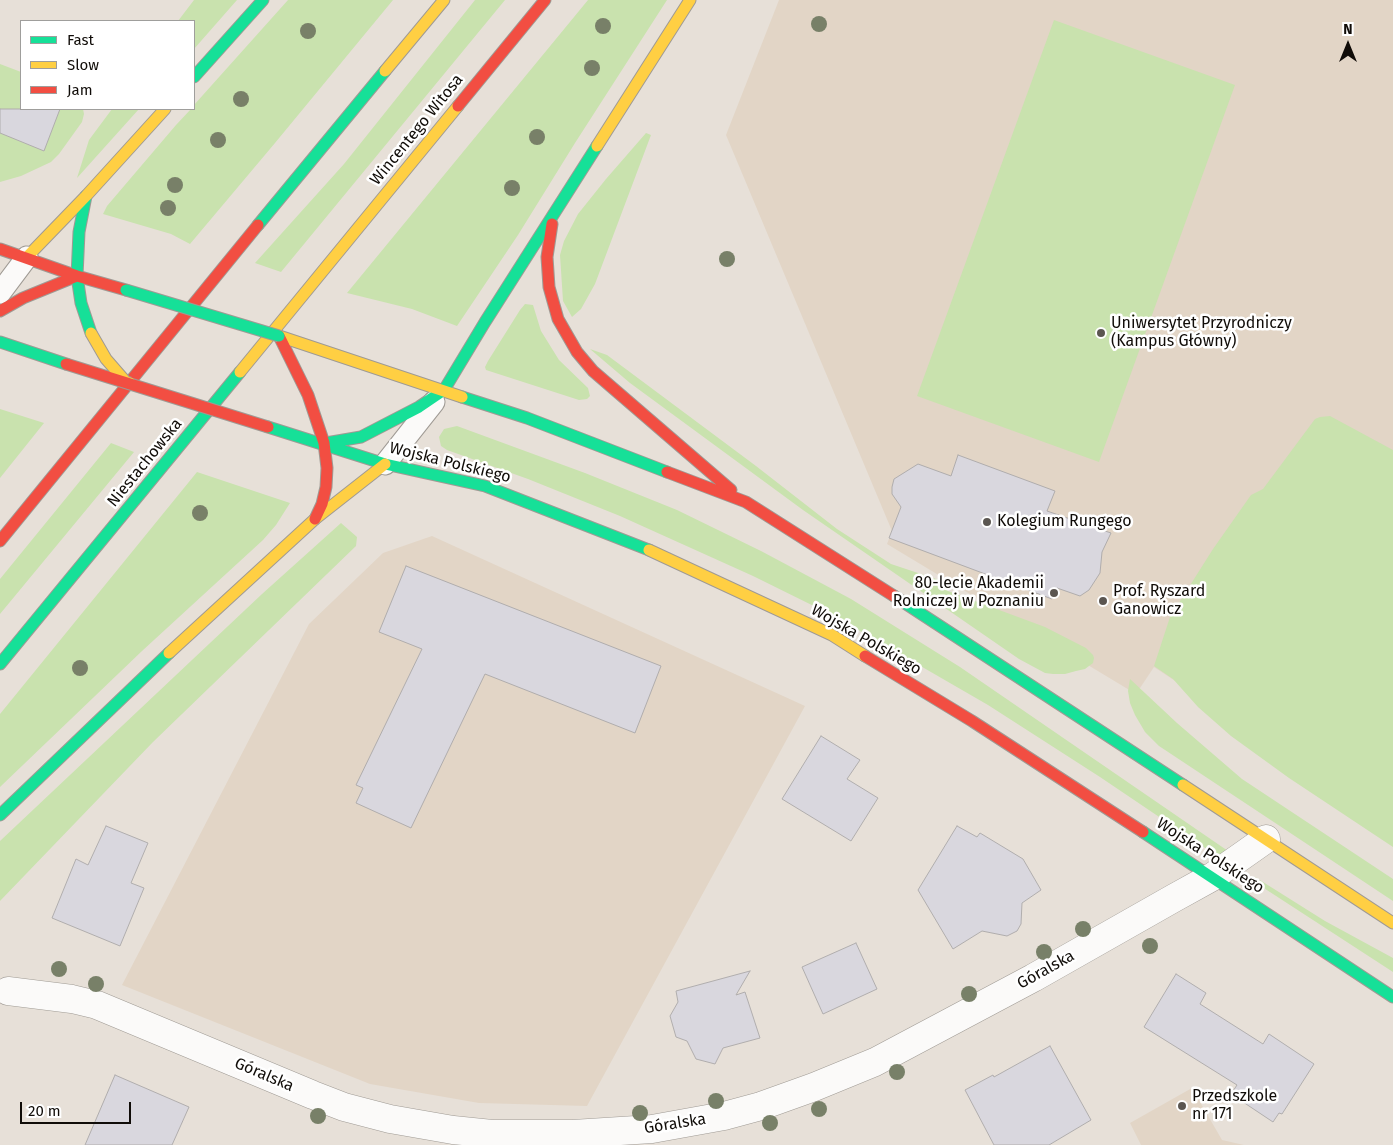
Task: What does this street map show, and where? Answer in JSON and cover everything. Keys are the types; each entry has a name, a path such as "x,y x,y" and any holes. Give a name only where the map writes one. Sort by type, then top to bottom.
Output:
{"street":[{"path":"195,76 263,0"},
{"path":"0,541 235,252 444,0"},
{"name":"Wincentego Witosa","path":"314,281 546,0"},
{"path":"324,444 361,437 419,407 444,390 690,0"},
{"path":"26,257 86,196 164,110"},
{"path":"86,196 79,232 77,276 81,303 91,333 106,359 126,382 139,386"},
{"path":"562,202 552,222 547,257 549,288 552,302 566,336 593,371 746,502 1393,923"},
{"path":"0,249 77,276 279,336 444,390 562,431 746,502"},
{"path":"0,311 23,298 77,276"},
{"name":"Niestachowska","path":"0,664 314,281"},
{"path":"279,336 313,406 324,444 327,468 326,487 322,504 314,519"},
{"path":"0,342 139,386"},
{"name":"Wojska Polskiego","path":"139,386 384,464 485,486 526,500 640,546 832,635 972,721 1393,997"},
{"path":"0,816 122,697 314,519 348,495 384,464"},
{"name":"Góralska","path":"8,991 72,999 97,1005 313,1095 344,1107 390,1120 492,1134 534,1135 616,1132 688,1123 761,1106 814,1087 874,1062 1033,978 1212,877 1266,839"}],"lane":[{"path":"0,293 26,257"},
{"path":"384,464 444,390"}],"shaded area":[{"name":"Uniwersytet Przyrodniczy (Kampus Główny)","path":"779,0 1393,0 1393,825 1154,667 1136,694 887,544 892,531 726,135"},
{"path":"432,536 805,706 587,1106 479,1103 370,1084 122,985 309,624 383,553"},
{"name":"Przedszkole nr 171","path":"1192,1088 1222,1140 1244,1145 1141,1145 1130,1123"}],"green space":[{"path":"194,0 237,0 195,48 195,20 179,20"},
{"path":"288,0 393,0 190,244 171,234 103,214 107,206 176,125 190,110 195,110 195,104"},
{"path":"475,0 505,0 281,272 255,263 344,164"},
{"path":"588,0 667,0 518,235 457,326 412,309 347,293"},
{"path":"1054,20 1235,85 1099,462 917,396"},
{"path":"0,64 20,72 20,110 83,110 84,114 82,122 51,162 21,176 0,182"},
{"path":"111,110 138,110 77,178 89,140"},
{"path":"646,133 651,135 595,284 581,309 572,317 563,301 560,255 564,241 578,214"},
{"path":"525,304 533,305 541,331 559,360 588,388 590,396 587,399 579,400 486,370 485,367 488,361"},
{"path":"590,349 607,355 837,529 891,564 939,580 948,591 1045,627 1086,648 1093,655 1093,663 1085,669 1065,674 1053,674 1045,673 1019,659 803,510 630,383"},
{"path":"0,409 44,423 0,478"},
{"path":"1330,416 1393,450 1393,847 1289,778 1231,736 1198,707 1173,679 1154,666 1170,617 1213,549 1251,495 1263,489 1315,419"},
{"path":"457,426 585,473 677,510 761,551 851,599 960,667 1228,851 1220,858 1100,777 988,705 834,616 753,576 620,516 528,479 447,450 441,446 439,437 444,429"},
{"path":"111,443 134,452 0,614 0,579"},
{"path":"197,472 290,503 276,525 263,540 142,651 0,787 0,714"},
{"path":"341,523 357,537 356,546 153,742 0,901 0,841 262,594"},
{"path":"1130,679 1177,723 1242,779 1393,879 1393,901 1159,746 1145,732 1135,715 1128,691"},
{"path":"1255,877 1325,921 1393,958 1393,972 1253,881"}],"building":[{"path":"0,109 60,110 44,151 0,133"},
{"name":"Kolegium Rungego","path":"958,455 1055,491 1047,511 1111,533 1102,552 1100,573 1089,590 1080,596 1057,588 1052,599 889,538 901,507 892,494 894,479 918,464 951,476"},
{"path":"406,566 661,666 635,733 485,674 411,828 356,803 363,788 356,785 422,649 379,632"},
{"path":"821,736 860,760 847,779 878,798 851,841 782,799"},
{"path":"106,826 148,843 131,883 144,888 120,946 52,918 76,859 88,865"},
{"path":"957,826 977,837 980,833 1023,859 1041,890 1022,903 1021,924 1017,931 1007,936 982,931 953,949 918,890"},
{"path":"856,943 877,989 823,1014 802,967"},
{"path":"750,971 736,995 745,992 760,1038 723,1048 715,1064 696,1059 687,1041 676,1037 670,1016 678,1002 676,991"},
{"path":"1176,974 1206,993 1200,1004 1263,1044 1269,1034 1314,1064 1282,1114 1279,1113 1273,1122 1231,1094 1237,1085 1144,1027"},
{"path":"1050,1046 1091,1120 1049,1145 994,1145 965,1090 993,1075 994,1077"},
{"path":"115,1075 189,1107 172,1145 85,1145"}],"traffic: fast":[{"path":"195,76 263,0"},
{"path":"258,225 385,71"},
{"path":"326,443 361,437 419,407 444,390 597,146"},
{"path":"86,196 79,232 77,276 81,303 91,333"},
{"path":"126,290 279,336"},
{"path":"0,342 66,364"},
{"path":"0,664 240,372"},
{"path":"462,397 527,418 667,472"},
{"path":"268,427 385,464 485,486 649,550"},
{"path":"894,596 1183,785"},
{"path":"0,815 169,653"},
{"path":"1143,832 1393,997"}],"traffic: slow":[{"path":"385,71 444,0"},
{"path":"597,146 690,0"},
{"path":"240,372 458,106"},
{"path":"27,257 86,196 164,110"},
{"path":"91,333 106,359 126,382 130,383"},
{"path":"279,336 462,397"},
{"path":"169,653 315,519 385,464"},
{"path":"649,550 832,635 865,656"},
{"path":"1183,785 1393,923"}],"traffic: jam":[{"path":"458,106 545,0"},
{"path":"552,224 547,257 549,287 558,319 577,352 593,371 731,490"},
{"path":"0,541 258,225"},
{"path":"0,249 77,276 126,290"},
{"path":"0,311 23,298 77,276"},
{"path":"279,336 308,395 324,443 327,468 326,487 322,504 315,519"},
{"path":"66,364 268,427"},
{"path":"667,472 746,502 894,596"},
{"path":"865,656 972,721 1143,832"}],"place":[{"name":"Uniwersytet Przyrodniczy (Kampus Główny)","path":"1101,333"},
{"name":"Kolegium Rungego","path":"987,522"},
{"name":"80-lecie Akademii Rolniczej w Poznaniu","path":"1054,593"},
{"name":"Prof. Ryszard Ganowicz","path":"1103,601"},
{"name":"Przedszkole nr 171","path":"1182,1106"}]}
